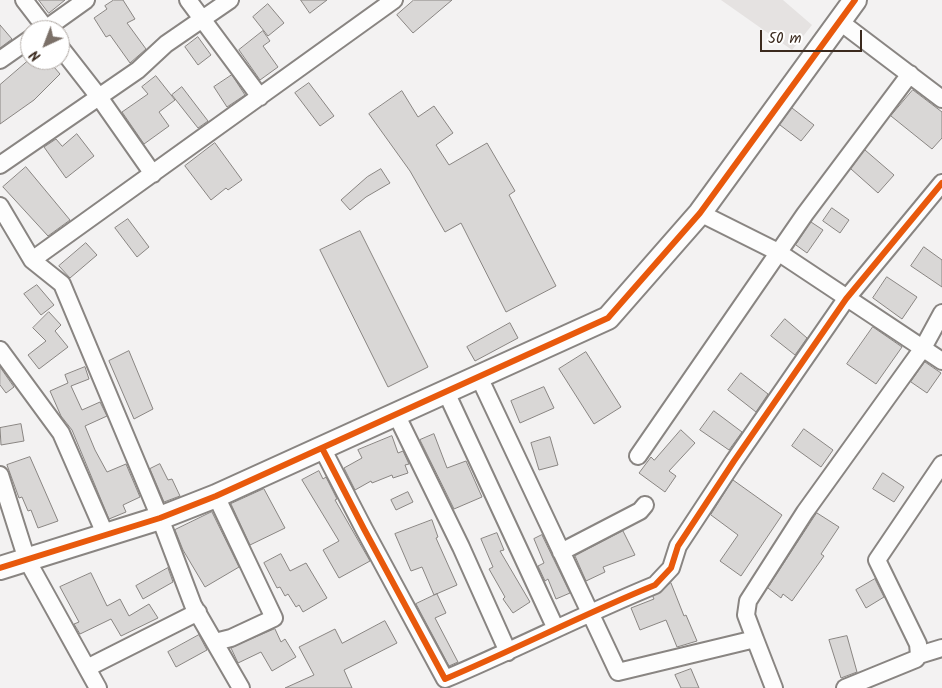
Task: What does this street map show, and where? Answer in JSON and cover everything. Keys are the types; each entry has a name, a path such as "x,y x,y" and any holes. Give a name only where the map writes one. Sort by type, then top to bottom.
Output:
{"street":[{"path":"24,0 39,20"},
{"path":"59,20 86,0"},
{"path":"188,0 260,96"},
{"path":"0,165 138,70 166,44 230,0"},
{"path":"32,260 394,0"},
{"path":"0,568 160,518 216,496 608,318 700,213 855,0"},
{"path":"839,21 942,99"},
{"path":"0,60 20,46"},
{"path":"70,59 153,174"},
{"path":"638,456 778,252 910,74"},
{"path":"322,448 446,679 508,652 590,612 655,585 664,578 671,568 678,546 846,299 942,183"},
{"path":"0,206 32,260 62,284 198,612 239,687"},
{"path":"700,213 778,252 846,299 942,361"},
{"path":"774,688 746,615 748,601 805,512 923,348 942,313"},
{"path":"0,350 61,433 106,536"},
{"path":"479,376 618,672 755,639"},
{"path":"446,392 556,629"},
{"path":"396,414 462,546 508,652"},
{"path":"919,655 918,644 877,560 942,464"},
{"path":"0,475 27,560 98,688"},
{"path":"215,642 231,638 274,618 216,496"},
{"path":"561,552 640,511 645,505"},
{"path":"87,668 198,612"},
{"path":"845,688 916,659 919,655 942,648"}],"shaded area":[{"path":"721,0 783,0 812,25 792,50"}],"building":[{"path":"39,0 65,0 49,13"},
{"path":"114,0 123,0 135,19 127,23 146,49 130,63 110,35 106,37 94,18 107,9 105,6"},
{"path":"301,0 327,0 310,13"},
{"path":"414,0 452,0 413,33 397,15"},
{"path":"268,4 284,23 268,36 253,17"},
{"path":"0,25 12,39 0,48"},
{"path":"263,31 270,41 263,46 278,67 260,80 239,50"},
{"path":"198,37 211,55 198,65 185,47"},
{"path":"20,68 20,70 57,70 60,74 34,100 0,124 0,85"},
{"path":"232,75 245,95 227,107 214,87"},
{"path":"156,76 175,100 159,112 169,126 144,144 122,112 148,94 142,87"},
{"path":"309,83 334,116 320,126 295,93"},
{"path":"182,87 208,121 198,128 172,95"},
{"path":"913,90 942,112 942,138 932,149 891,116"},
{"path":"402,91 418,117 434,106 453,133 436,145 449,165 487,143 515,191 509,195 556,286 506,312 461,223 445,232 410,171 369,114"},
{"path":"792,108 814,125 801,141 780,125"},
{"path":"77,134 94,156 66,178 44,147 56,139 62,146"},
{"path":"215,143 242,180 228,190 226,188 211,200 185,166"},
{"path":"865,150 894,175 878,193 851,169"},
{"path":"26,167 70,220 48,236 3,187"},
{"path":"381,169 390,183 366,197 350,210 341,200 367,177"},
{"path":"832,208 849,220 840,233 823,221"},
{"path":"128,219 149,247 137,257 115,228"},
{"path":"811,222 823,230 807,253 796,245"},
{"path":"360,231 428,367 388,387 320,250"},
{"path":"86,243 97,255 70,278 59,266"},
{"path":"924,247 942,260 942,287 911,266"},
{"path":"887,277 917,297 902,319 873,298"},
{"path":"37,285 54,305 41,315 24,294"},
{"path":"49,312 61,325 55,331 68,347 39,369 28,355 46,341 33,328"},
{"path":"785,319 807,338 795,355 771,336"},
{"path":"510,323 518,338 475,361 467,347"},
{"path":"873,327 902,347 876,384 847,364"},
{"path":"129,351 153,409 134,419 109,361"},
{"path":"586,352 621,407 594,424 559,369"},
{"path":"925,362 941,373 927,393 911,382"},
{"path":"0,367 14,387 6,393 0,385"},
{"path":"85,367 89,379 71,386 82,410 100,402 107,416 85,426 95,450 107,472 126,464 140,497 123,505 126,512 109,519 72,430 61,416 50,391 68,383 65,375"},
{"path":"741,373 768,394 756,412 728,390"},
{"path":"544,387 554,408 520,423 511,401"},
{"path":"714,411 742,432 729,450 700,430"},
{"path":"21,424 24,441 1,445 0,428"},
{"path":"804,429 833,450 821,467 792,446"},
{"path":"681,430 695,443 669,471 676,476 665,492 639,473 651,457 654,460"},
{"path":"434,434 447,468 466,461 482,497 454,509 420,440"},
{"path":"392,436 398,453 403,451 409,464 405,465 408,473 393,478 392,475 372,483 371,481 355,490 344,468 362,458 358,450"},
{"path":"550,437 558,465 539,470 531,443"},
{"path":"30,457 58,521 38,528 31,510 28,511 22,497 19,498 7,465"},
{"path":"160,464 168,480 172,479 180,496 164,502 150,469"},
{"path":"319,471 323,479 326,477 337,499 335,500 370,561 339,578 323,550 339,541 302,480"},
{"path":"883,473 904,487 894,502 873,489"},
{"path":"733,480 782,515 741,576 720,561 738,535 711,515"},
{"path":"264,489 285,528 250,545 231,504"},
{"path":"408,492 413,502 396,510 391,500"},
{"path":"212,512 239,567 205,587 183,550 175,530"},
{"path":"817,513 839,527 821,554 824,556 792,601 783,594 781,598 768,588"},
{"path":"432,520 438,537 436,538 457,585 434,595 422,567 411,571 395,534"},
{"path":"623,531 635,555 603,567 605,572 586,581 575,556"},
{"path":"497,533 504,550 500,551 530,602 513,613 503,599 505,597 489,569 493,567 481,539"},
{"path":"542,535 570,593 556,599 548,579 545,581 538,566 544,563 534,539"},
{"path":"281,554 290,571 306,563 327,598 303,612 299,605 296,607 288,594 285,596 280,587 277,588 264,563"},
{"path":"168,568 173,582 143,599 136,586"},
{"path":"91,573 107,606 120,599 129,616 149,604 158,618 121,636 111,619 80,634 74,624 79,622 60,587"},
{"path":"875,579 884,597 866,608 856,590"},
{"path":"671,583 684,616 686,615 697,641 677,647 666,620 640,630 631,608 654,599 653,597"},
{"path":"437,594 446,613 435,618 458,662 449,666 416,604"},
{"path":"385,621 397,643 344,670 352,688 285,688 314,675 299,647 335,629 342,643"},
{"path":"275,629 281,642 285,639 296,657 272,671 261,652 238,663 231,648"},
{"path":"199,635 207,650 176,667 168,652"},
{"path":"847,636 857,672 841,678 829,640"},
{"path":"691,669 699,688 681,688 675,675"}],"cycle path":[{"path":"0,568 160,518 216,496 608,318 700,213 855,0"},
{"path":"322,448 445,679 655,585 671,568 678,546 846,299 942,183"}]}
